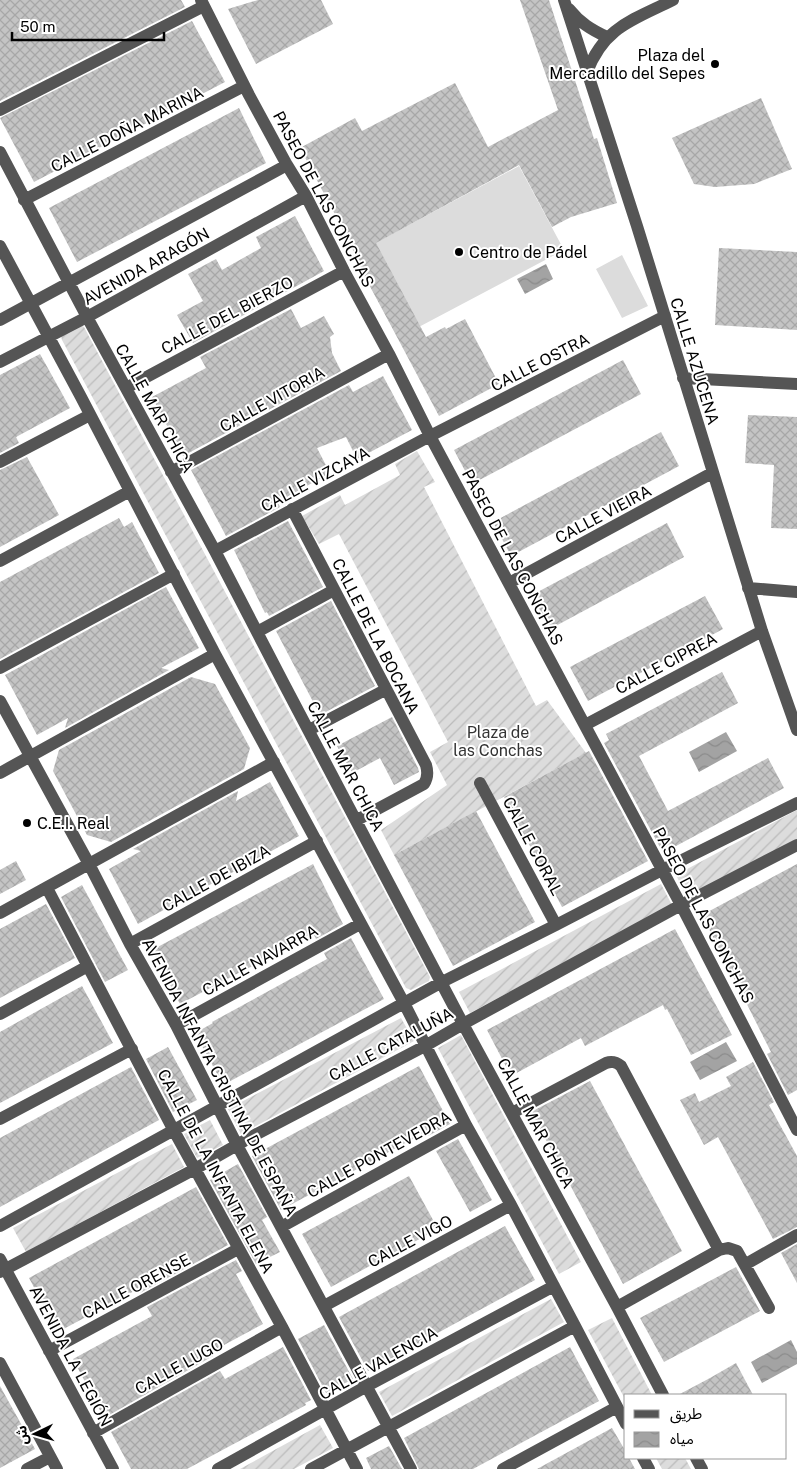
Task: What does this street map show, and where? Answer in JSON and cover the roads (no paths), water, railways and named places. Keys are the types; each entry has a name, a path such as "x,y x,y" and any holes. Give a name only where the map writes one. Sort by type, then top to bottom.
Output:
{"street":[{"path":"587,72 592,57 607,37 618,28 673,0"},
{"path":"564,2 576,18 591,29 607,37"},
{"name":"CALLE AZUCENA","path":"564,2 665,316 748,588 797,730"},
{"path":"0,110 202,3"},
{"name":"PASEO DE LAS CONCHAS","path":"202,3 244,86 306,196 430,436 586,724 681,906 793,1110 797,1130"},
{"name":"CALLE DOÑA MARINA","path":"24,200 244,86"},
{"name":"CALLE MAR CHICA","path":"0,152 87,317 215,551 464,1024 662,1394"},
{"name":"AVENIDA ARAGÓN","path":"0,320 287,165"},
{"name":"AVENIDA ARAGÓN","path":"0,362 87,317 306,196"},
{"path":"0,246 215,654 404,1003 466,1124 511,1204 624,1420"},
{"name":"CALLE DEL BIERZO","path":"126,388 344,271"},
{"name":"CALLE OSTRA","path":"430,436 665,316"},
{"name":"CALLE VITORIA","path":"172,472 389,354"},
{"path":"683,378 797,384"},
{"path":"0,462 90,414"},
{"name":"CALLE VIZCAYA","path":"215,551 430,436"},
{"name":"CALLE VIEIRA","path":"509,583 712,473"},
{"path":"0,560 130,491"},
{"name":"CALLE DE LA BOCANA","path":"292,510 428,772 424,784 356,820"},
{"path":"0,668 174,574"},
{"path":"748,588 797,592"},
{"path":"257,632 334,590"},
{"name":"CALLE CIPREA","path":"586,724 762,631"},
{"path":"0,773 215,654"},
{"path":"309,730 385,690"},
{"name":"AVENIDA INFANTA CRISTINA DE ESPAÑA","path":"0,701 89,864 130,944 176,1025 237,1144 411,1469"},
{"path":"0,913 274,762"},
{"name":"CALLE CORAL","path":"480,783 556,925"},
{"name":"CALLE CATALUÑA","path":"0,1226 442,982 797,803"},
{"name":"CALLE DE IBIZA","path":"130,944 317,841"},
{"name":"CALLE CATALUÑA","path":"2,1267 196,1169 237,1144 425,1046 797,845"},
{"name":"CALLE DE LA INFANTA ELENA","path":"47,888 173,1129 282,1327 357,1469"},
{"name":"CALLE NAVARRA","path":"176,1025 360,924"},
{"path":"0,1014 88,966"},
{"path":"0,1119 132,1049"},
{"path":"512,1113 606,1062 618,1063 719,1250"},
{"name":"CALLE PONTEVEDRA","path":"281,1227 466,1124"},
{"name":"CALLE VIGO","path":"324,1306 511,1204"},
{"path":"746,1264 797,1235"},
{"path":"617,1307 719,1250 728,1248 734,1249 746,1264 769,1308"},
{"name":"CALLE ORENSE","path":"49,1351 238,1249"},
{"name":"AVENIDA LA LEGIÓN","path":"2,1267 113,1469"},
{"name":"CALLE VALENCIA","path":"218,1469 367,1386 554,1286"},
{"path":"311,1469 575,1326"},
{"name":"CALLE LUGO","path":"93,1433 282,1327"},
{"path":"0,1362 3,1378 57,1469"},
{"path":"503,1469 617,1407"},
{"path":"27,1469 50,1457"}],"water":[{"path":"546,264 553,279 525,294 517,279"},
{"path":"726,732 737,751 699,772 689,752"},
{"path":"726,1042 737,1061 700,1080 690,1062"},
{"path":"791,1340 797,1352 797,1364 762,1383 751,1362"}],"place":[{"name":"Plaza del Mercadillo del Sepes","path":"715,64"},
{"name":"Centro de Pádel","path":"459,252"},
{"name":"C.E.I. Real","path":"27,823"}],"park label":[{"name":"Plaza de las Conchas","path":"498,741"}]}
